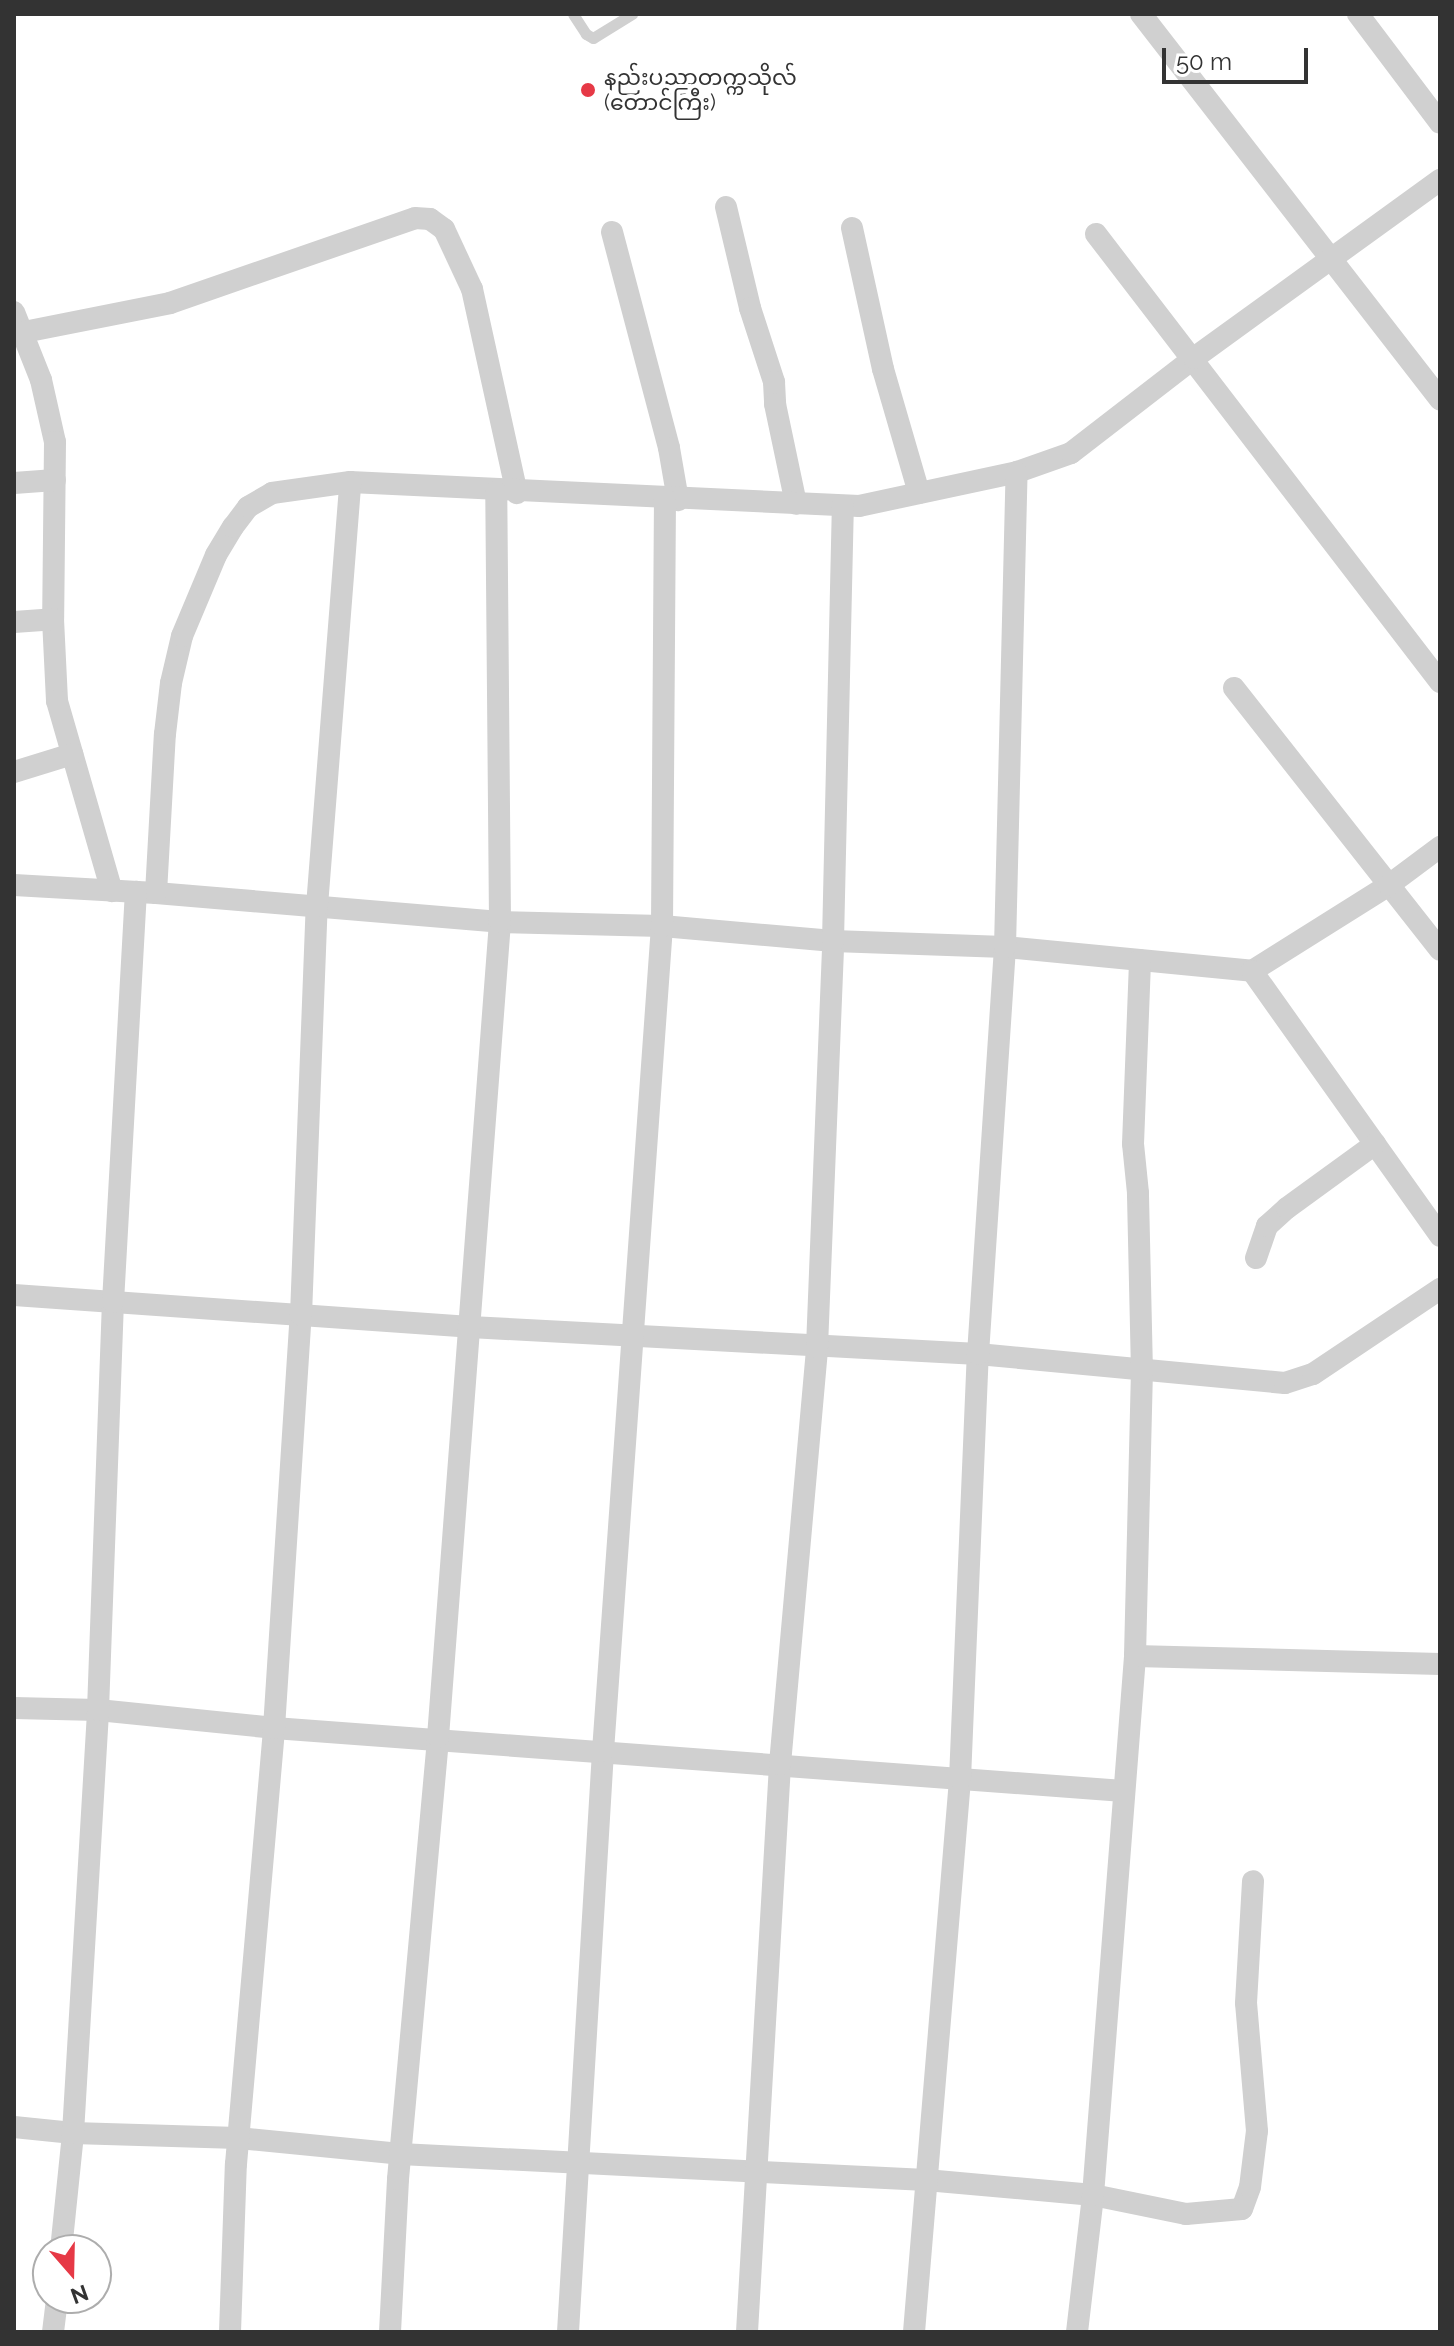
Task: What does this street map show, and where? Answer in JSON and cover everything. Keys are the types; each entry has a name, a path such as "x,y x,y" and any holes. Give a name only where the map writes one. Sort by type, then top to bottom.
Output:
{"street":[{"path":"1141,14 1440,400"},
{"path":"1358,14 1440,123"},
{"path":"63,2234 73,2133 98,1710 113,1302 146,892 171,683 182,636 216,555 248,507 272,493 350,482 671,500 859,506 1017,472 1071,453 1194,358 1440,180"},
{"path":"726,207 750,308 774,382 775,404 796,504"},
{"path":"112,891 57,701 53,619 55,442 41,380 17,326 170,303 415,218 430,219 444,229 472,289 506,492 500,922 438,1737 400,2154 390,2332"},
{"path":"852,228 883,369 919,493"},
{"path":"568,2332 603,1751 662,926 671,500 669,448 612,232"},
{"path":"1096,234 1440,682"},
{"path":"914,2332 960,1779 978,1354 1005,947 1017,472"},
{"path":"14,483 55,480"},
{"path":"230,2332 238,2138 274,1728 301,1315 317,906 350,482"},
{"path":"747,2332 780,1764 817,1347 833,941 843,506"},
{"path":"14,622 53,619"},
{"path":"1234,688 1440,950"},
{"path":"14,772 72,754"},
{"path":"14,885 146,892 500,922 662,926 833,941 1005,947 1252,971 1389,885 1440,847"},
{"path":"1077,2332 1093,2195 1135,1656 1142,1372 1138,1193 1133,1144 1140,960"},
{"path":"1252,971 1440,1236"},
{"path":"1256,1258 1267,1226 1375,1144"},
{"path":"14,1295 470,1327 978,1354 1142,1372 1285,1383 1313,1374 1440,1289"},
{"path":"1135,1656 1440,1664"},
{"path":"14,1708 98,1710 274,1728 438,1737 1124,1791"},
{"path":"14,2127 73,2133 238,2138 400,2154 580,2160 926,2180 1093,2195 1186,2214 1242,2209 1250,2187 1257,2131 1246,2003 1253,1881"}],"lane":[{"path":"573,14 586,34 593,38 632,14"}],"place":[{"name":"နည်းပညာတက္ကသိုလ် (တောင်ကြီး)","path":"588,90"}]}
